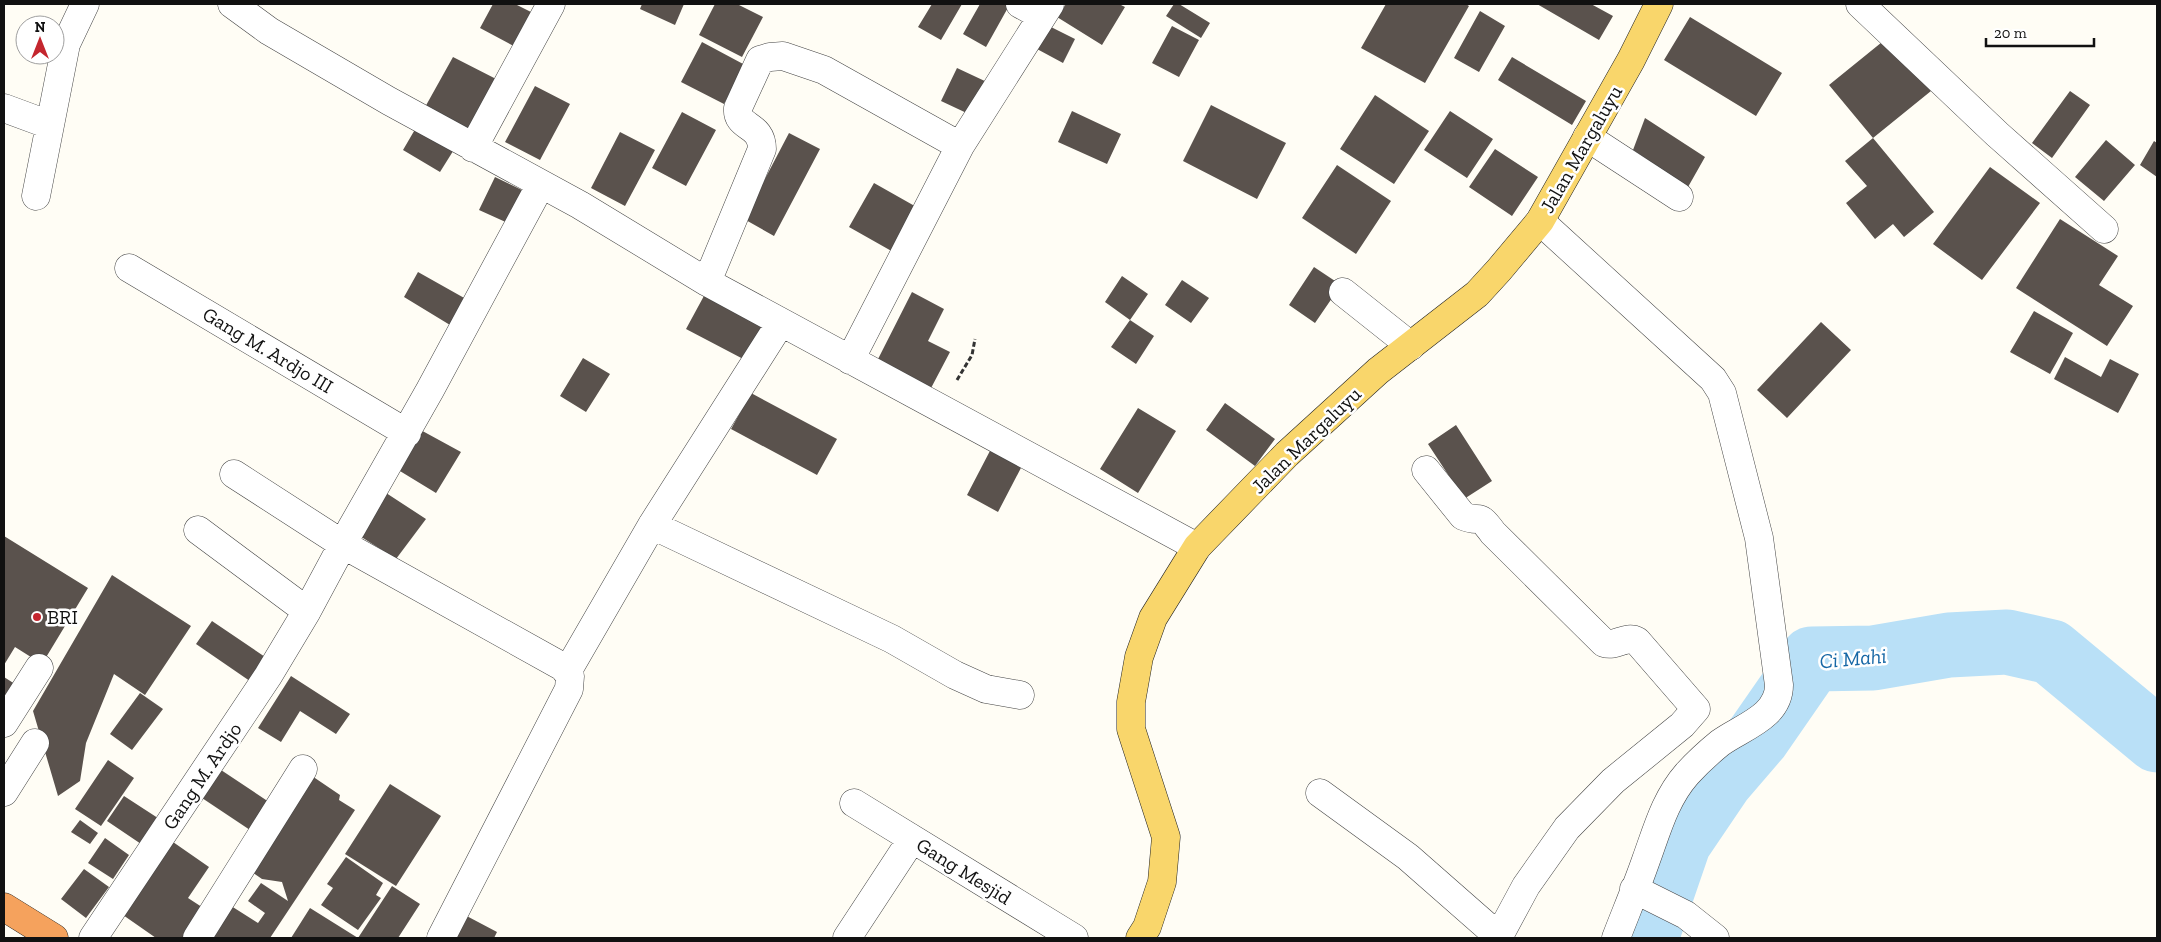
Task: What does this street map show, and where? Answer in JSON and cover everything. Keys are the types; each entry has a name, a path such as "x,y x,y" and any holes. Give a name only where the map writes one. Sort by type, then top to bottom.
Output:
{"highway":[{"path":"4,907 54,938"}],"main road":[{"name":"Jalan Margaluyu","path":"1140,938 1147,927 1162,882 1166,837 1131,729 1131,702 1139,657 1153,618 1197,547 1288,454 1378,371 1477,294 1540,221 1631,60 1660,4"}],"street":[{"path":"36,196 66,44 85,4"},
{"path":"232,4 269,31 473,148 541,184 707,282 1197,547"},
{"path":"473,148 551,4"},
{"path":"1860,4 1997,134 2104,229"},
{"path":"850,360 960,146 1037,8"},
{"path":"707,282 762,149 762,139 757,132 740,120 738,114 738,108 760,60 783,56 824,70 960,146"},
{"path":"4,108 50,125"},
{"path":"1587,137 1679,197"},
{"name":"Gang M. Ardjo","path":"93,938 262,684 308,611 344,546 351,529 407,433 541,184"},
{"path":"1540,221 1713,378 1722,393 1759,538 1779,694 1774,705 1764,716 1720,744 1686,775 1672,794 1658,824 1646,861 1641,892 1616,938"},
{"name":"Gang M. Ardjo III","path":"129,268 407,433"},
{"path":"1343,292 1411,346"},
{"path":"567,672 652,525 780,322"},
{"path":"1426,470 1463,516 1480,518 1485,522 1493,533 1604,644 1610,645 1628,639 1635,639 1696,709 1720,744"},
{"path":"234,474 344,546 563,667 570,676 569,689 441,938"},
{"path":"652,525 892,639 955,675 986,689 1020,695"},
{"path":"198,530 308,611"},
{"path":"4,723 38,668"},
{"path":"1320,793 1408,857 1498,937 1526,886 1567,828 1613,781 1682,725 1696,709"},
{"path":"4,792 35,743"},
{"path":"198,938 303,769"},
{"name":"Gang Mesjid","path":"854,803 1074,938"},
{"path":"847,938 912,839"},
{"path":"1641,892 1686,916 1715,938"}],"path":[{"path":"941,410 972,355 975,339"}],"building":[{"path":"493,4 515,4 541,17 523,51 480,28"},
{"path":"642,4 684,4 675,25 640,9"},
{"path":"715,4 737,4 763,17 742,57 699,35"},
{"path":"932,4 962,4 941,40 918,27"},
{"path":"980,4 1010,4 986,47 963,34"},
{"path":"1066,4 1119,4 1125,7 1102,45 1057,17"},
{"path":"1174,4 1179,4 1210,23 1201,38 1166,16"},
{"path":"1386,4 1466,4 1469,6 1425,83 1361,48"},
{"path":"1537,4 1591,4 1613,16 1599,40"},
{"path":"1480,11 1505,26 1479,72 1454,58"},
{"path":"1690,17 1782,73 1756,116 1664,60"},
{"path":"1049,26 1075,39 1063,63 1037,49"},
{"path":"1172,26 1199,40 1179,77 1152,63"},
{"path":"1887,38 1931,91 1873,138 1829,85"},
{"path":"702,42 745,65 724,104 681,82"},
{"path":"453,57 502,82 474,135 424,109"},
{"path":"1512,57 1586,101 1572,125 1498,80"},
{"path":"957,68 989,83 973,116 941,101"},
{"path":"535,86 570,104 540,160 505,142"},
{"path":"2070,91 2090,105 2052,158 2032,143"},
{"path":"1375,95 1429,131 1394,184 1340,149"},
{"path":"1211,105 1286,143 1257,199 1183,161"},
{"path":"1072,111 1121,134 1107,164 1058,142"},
{"path":"1450,111 1493,139 1467,178 1424,150"},
{"path":"682,112 716,130 686,186 652,168"},
{"path":"1645,118 1705,157 1688,187 1633,150"},
{"path":"417,126 455,148 440,172 403,150"},
{"path":"620,132 655,150 625,206 591,188"},
{"path":"789,133 820,149 774,236 744,219"},
{"path":"1873,138 1934,212 1904,237 1893,224 1875,239 1846,203 1867,186 1845,161"},
{"path":"2106,140 2135,165 2104,201 2075,177"},
{"path":"2154,141 2157,143 2157,177 2140,165"},
{"path":"1495,149 1538,177 1512,216 1469,187"},
{"path":"1337,165 1391,201 1356,254 1302,218"},
{"path":"1990,167 2040,203 1982,280 1933,244"},
{"path":"495,177 528,193 512,225 479,210"},
{"path":"874,183 920,209 895,253 849,227"},
{"path":"2060,219 2118,256 2099,285 2133,306 2107,346 2016,288"},
{"path":"1314,267 1341,285 1315,323 1289,305"},
{"path":"418,272 466,299 450,325 404,297"},
{"path":"1122,276 1148,294 1130,320 1105,302"},
{"path":"1182,280 1209,298 1191,323 1165,305"},
{"path":"912,292 944,309 928,341 950,352 930,390 876,363"},
{"path":"705,294 766,327 747,361 686,329"},
{"path":"2034,311 2073,333 2050,374 2010,352"},
{"path":"1130,320 1154,336 1136,364 1111,347"},
{"path":"1821,322 1851,350 1787,418 1757,390"},
{"path":"2065,357 2101,377 2110,359 2139,374 2118,413 2054,379"},
{"path":"583,358 610,374 586,412 560,396"},
{"path":"751,393 837,439 817,475 731,429"},
{"path":"1225,403 1275,439 1255,466 1206,430"},
{"path":"1138,408 1176,431 1138,493 1100,469"},
{"path":"1456,425 1492,481 1464,499 1428,444"},
{"path":"417,428 461,452 436,493 395,468"},
{"path":"992,447 1023,464 998,512 967,495"},
{"path":"380,489 426,519 396,559 352,531"},
{"name":"BRI","path":"4,536 88,588 42,664 15,647 4,665"},
{"path":"112,575 191,626 145,695 114,674 86,743 80,781 58,796 33,711"},
{"path":"212,621 274,663 257,686 196,644"},
{"path":"291,676 350,714 336,734 300,711 281,742 258,728"},
{"path":"4,677 18,686 4,709"},
{"path":"140,693 163,709 132,750 110,734"},
{"path":"108,760 134,778 101,826 75,809"},
{"path":"218,768 272,804 253,832 199,796"},
{"path":"312,776 340,795 339,800 355,810 270,938 205,938 228,904 258,923 265,913 248,901 261,883 288,901 282,882 262,879 249,870"},
{"path":"390,784 441,816 396,886 345,854"},
{"path":"124,796 164,822 147,848 107,821"},
{"path":"80,820 98,833 90,844 71,832"},
{"path":"105,838 129,855 113,879 88,863"},
{"path":"173,842 209,867 188,898 208,911 189,938 156,938 123,915"},
{"path":"346,857 383,883 376,895 381,898 358,930 321,905 333,888 327,884"},
{"path":"84,869 109,887 86,918 61,899"},
{"path":"392,886 420,904 398,938 358,938"},
{"path":"310,908 358,938 291,938"},
{"path":"461,913 497,932 494,938 448,938"}],"waterway":[{"name":"Ci Mahi","path":"1646,938 1679,842 1721,780 1758,737 1812,659 1873,658 1949,645 2007,642 2051,652 2157,740"}],"place":[{"name":"BRI","path":"37,617"}]}
